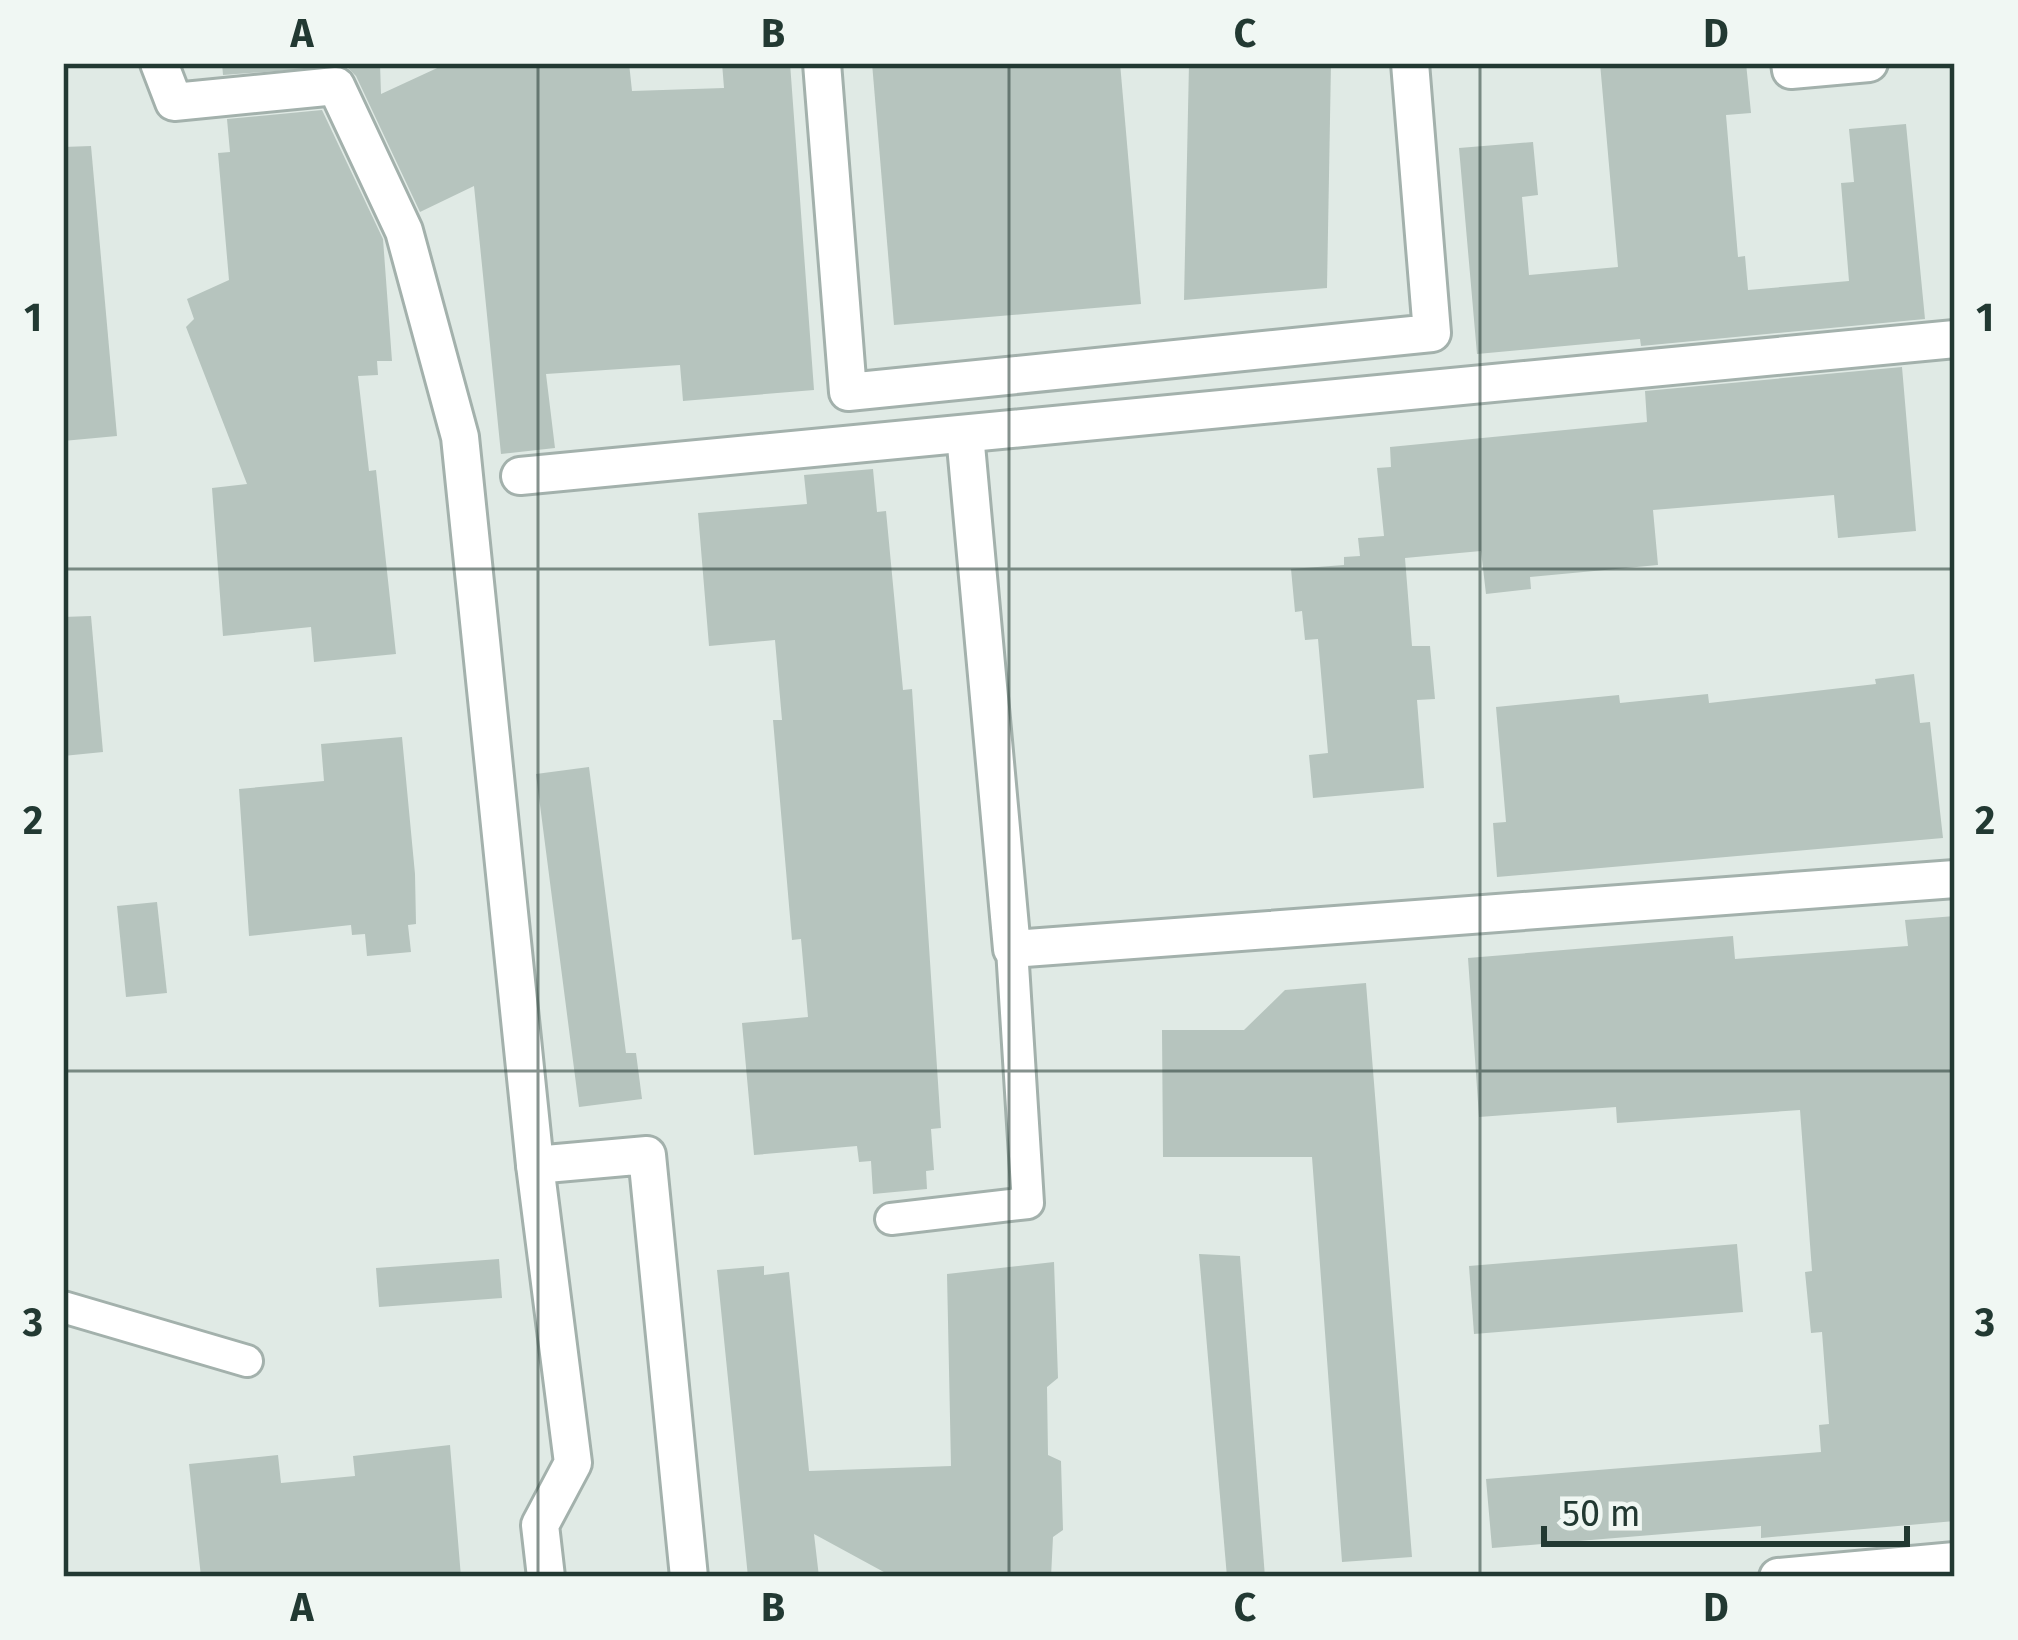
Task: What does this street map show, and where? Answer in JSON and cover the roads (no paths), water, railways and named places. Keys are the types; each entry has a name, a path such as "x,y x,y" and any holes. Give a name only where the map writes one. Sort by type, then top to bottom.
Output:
{"street":[{"path":"159,63 174,102 336,86 404,231 460,437 536,1165 573,1462 540,1525 546,1577"},
{"path":"822,63 848,392 1432,333 1410,63"},
{"path":"1790,63 1791,70 1869,63"},
{"path":"520,476 1955,339"},
{"path":"965,434 1012,949 1955,879"},
{"path":"536,1165 647,1155 689,1577"},
{"path":"1778,1577 1955,1561"}],"lane":[{"path":"891,1219 1028,1203 1012,949"},
{"path":"63,1307 247,1361"}]}
